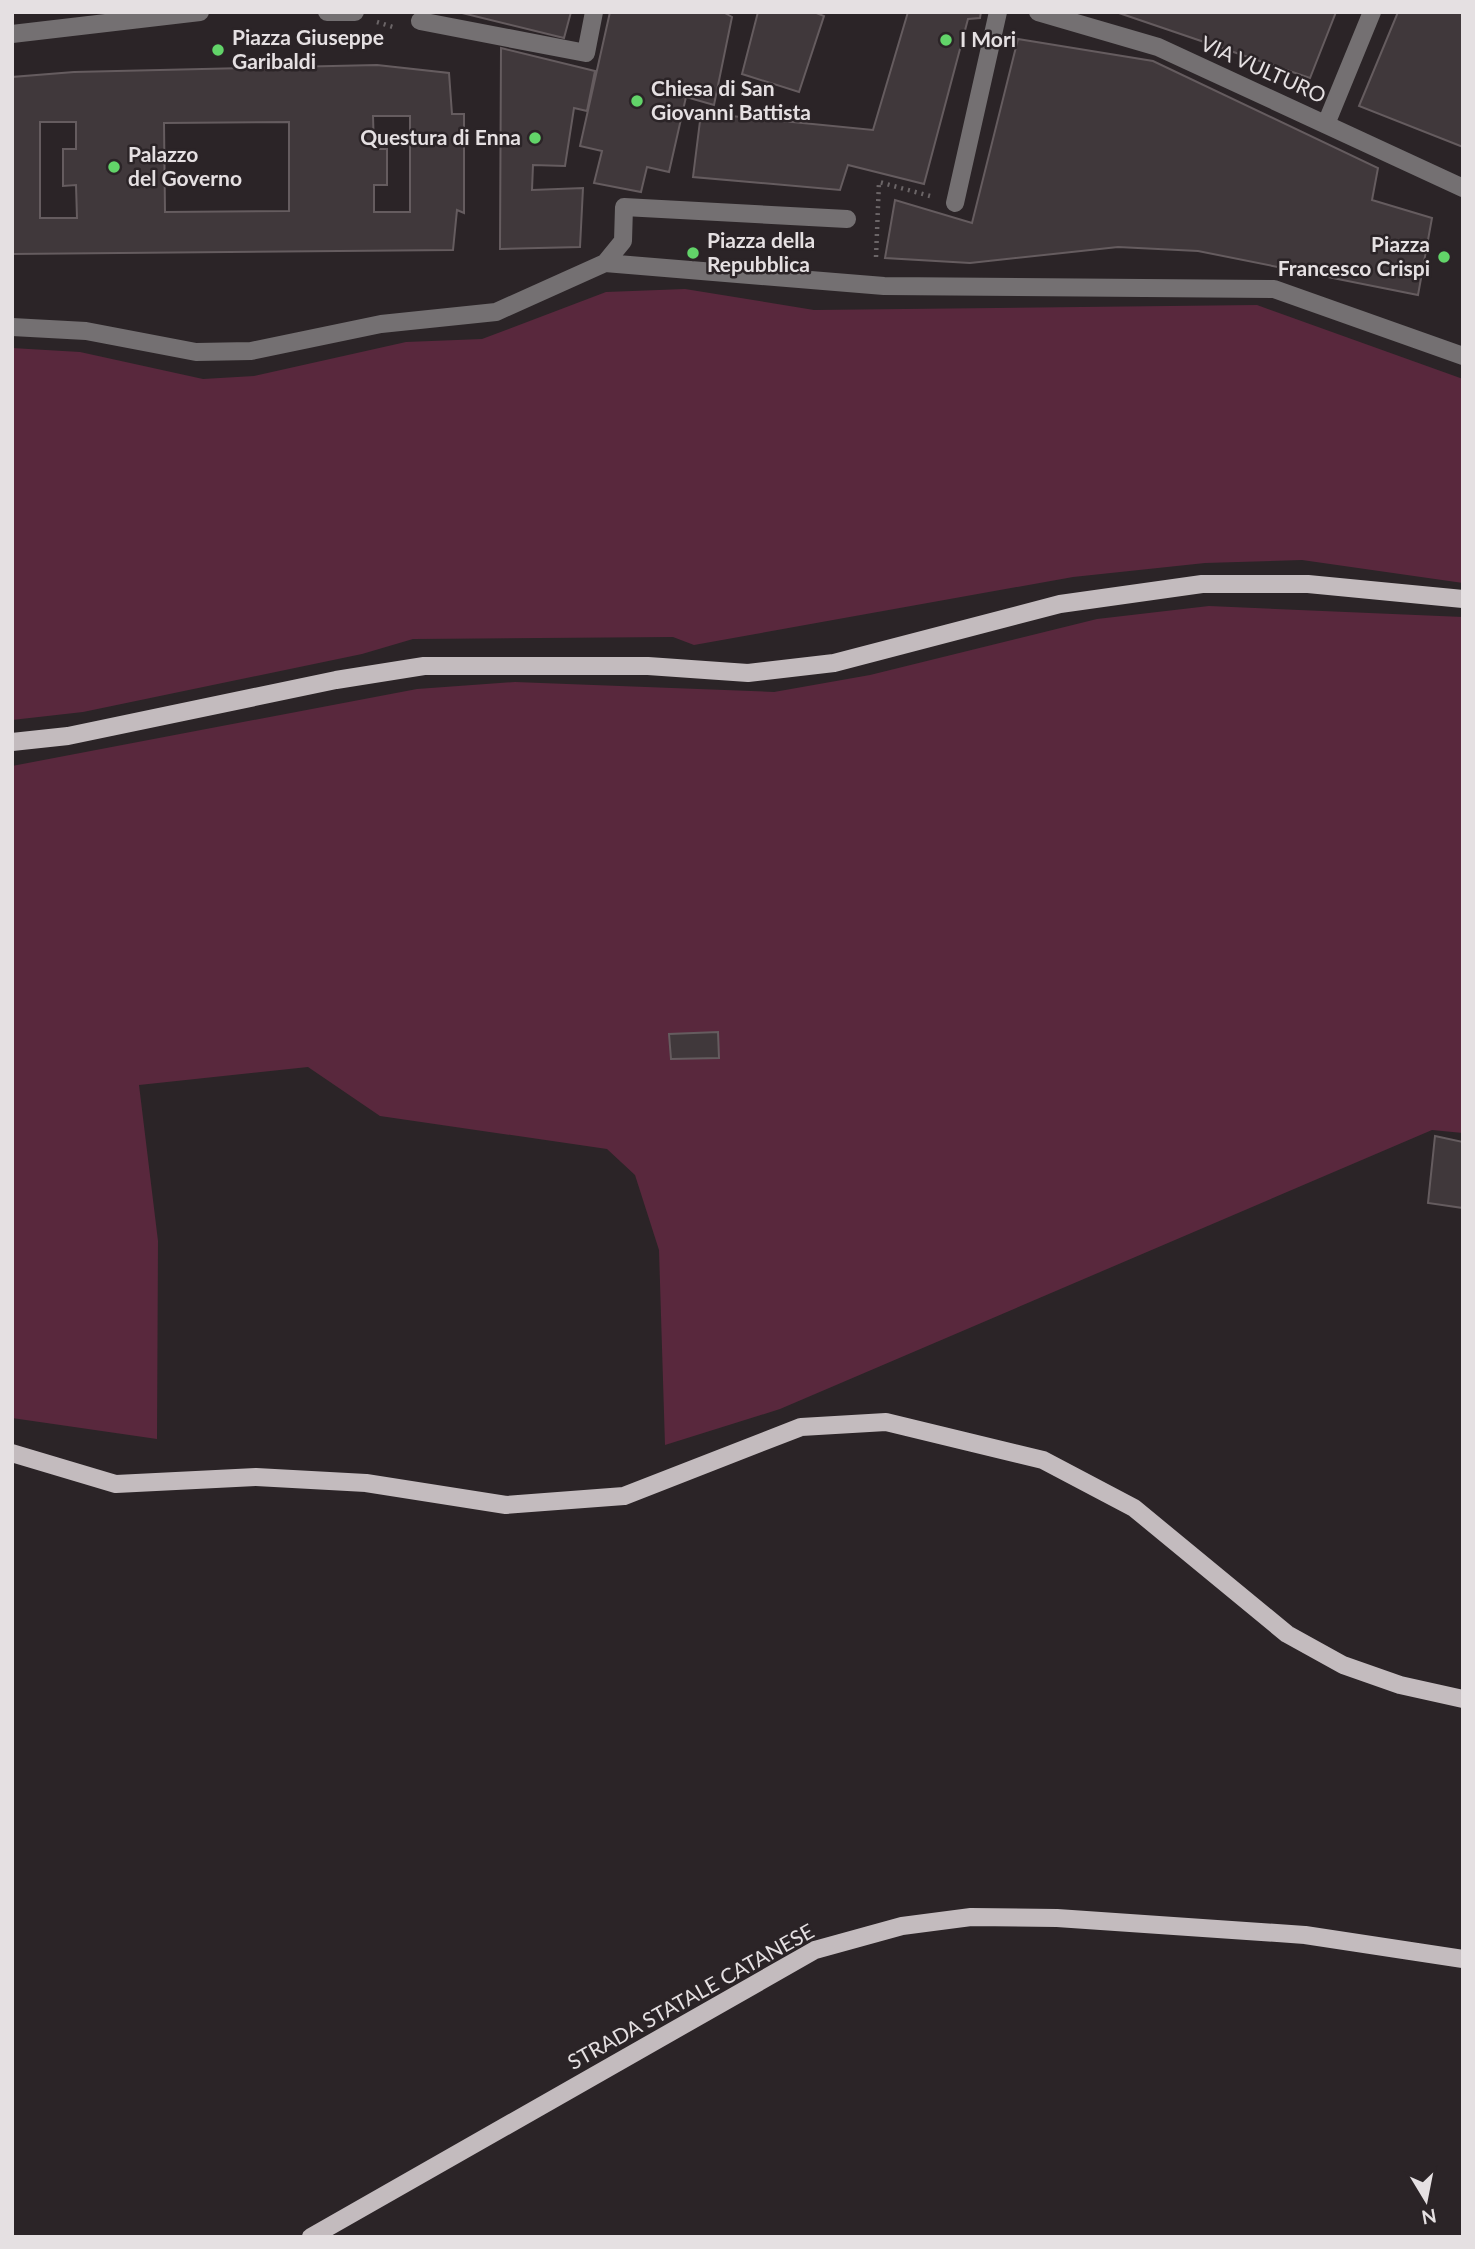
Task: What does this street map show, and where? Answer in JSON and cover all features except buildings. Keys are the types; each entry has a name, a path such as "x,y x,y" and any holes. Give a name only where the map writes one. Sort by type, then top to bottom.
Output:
{"main road":[{"path":"12,742 68,736 336,680 424,666 648,666 748,673 834,663 1060,604 1202,584 1308,584 1463,599"},
{"path":"12,1453 116,1484 256,1477 366,1482 506,1505 624,1496 801,1427 886,1422 1043,1460 1134,1508 1287,1634 1343,1665 1400,1685 1463,1699"},
{"name":"STRADA STATALE CATANESE","path":"311,2237 815,1950 902,1926 971,1917 1058,1918 1305,1935 1463,1959"}],"street":[{"path":"12,34 47,29 74,19 200,12"},
{"path":"327,12 355,12"},
{"path":"420,21 586,53 594,12"},
{"path":"955,203 998,12"},
{"name":"VIA VULTURO","path":"1038,12 1158,47 1463,188"},
{"path":"1326,124 1372,12"},
{"path":"12,327 86,331 196,352 251,351 381,324 495,312 605,263 623,241 624,207 847,219"},
{"path":"605,263 879,286 1274,289 1463,356"}],"path":[{"path":"879,286 879,182 955,203"}],"shaded area":[{"path":"685,289 814,310 1257,305 1463,379 1463,583 1302,560 1205,563 1073,577 694,645 673,637 413,639 362,654 83,712 12,720 12,348 80,352 203,379 254,376 406,342 482,339 606,292"},
{"path":"1209,606 1463,617 1463,1133 1432,1130 780,1409 665,1445 659,1250 635,1175 607,1149 380,1116 308,1067 139,1085 158,1241 157,1439 12,1418 12,766 417,689 515,682 774,692 870,675 1097,619"}],"place":[{"name":"I Mori","path":"946,40"},
{"name":"Piazza Giuseppe Garibaldi","path":"218,50"},
{"name":"Chiesa di San Giovanni Battista","path":"637,101"},
{"name":"Questura di Enna","path":"535,138"},
{"name":"Palazzo del Governo","path":"114,167"},
{"name":"Piazza della Repubblica","path":"693,253"},
{"name":"Piazza Francesco Crispi","path":"1444,257"}]}
